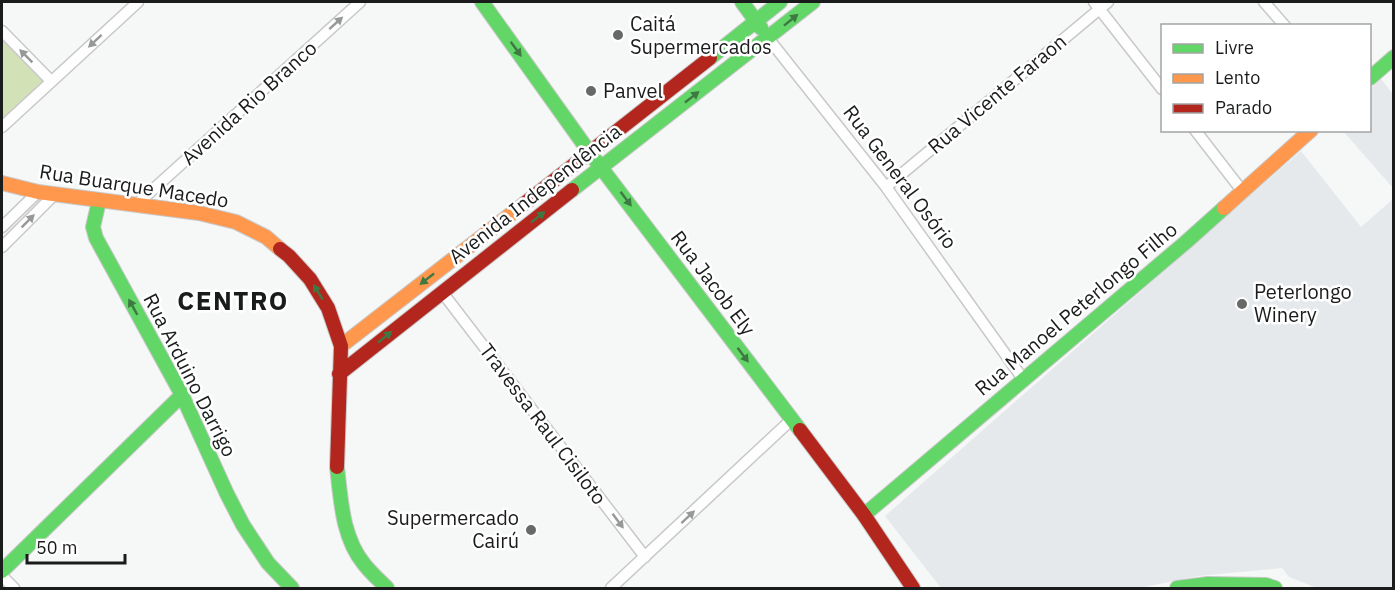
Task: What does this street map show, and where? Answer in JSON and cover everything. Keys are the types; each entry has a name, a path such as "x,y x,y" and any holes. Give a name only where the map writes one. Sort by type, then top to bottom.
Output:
{"main road":[{"name":"Rua Jacob Ely","path":"482,2 590,153 864,514 913,588"},
{"name":"Rua General Osório","path":"742,2 768,38"},
{"name":"Avenida Independência","path":"341,346 780,2"},
{"name":"Avenida Independência","path":"339,374 441,291 813,2"},
{"path":"1371,77 1394,57"},
{"name":"Rua Manoel Peterlongo Filho","path":"864,514 1186,242 1309,132"},
{"name":"Rua Buarque Macedo","path":"2,183 38,192 199,213 236,222 266,237 289,256 310,279 328,308 341,346"},
{"name":"Rua Arduino Darrigo","path":"99,201 93,227 96,238 182,395 243,525 268,563 292,588"},
{"path":"341,346 337,463 343,515 350,541 363,563 387,588"},
{"path":"2,571 182,395"},
{"path":"1177,588 1208,584 1266,585 1275,588"}],"street":[{"path":"2,127 138,2"},
{"name":"Avenida Rio Branco","path":"137,204 360,2"},
{"path":"1264,2 1283,24"},
{"path":"1101,4 1161,88"},
{"name":"Rua Vicente Faraon","path":"886,187 1101,4"},
{"path":"2,31 51,81"},
{"name":"Rua General Osório","path":"768,38 886,187 1023,379"},
{"path":"1197,132 1243,192"},
{"path":"2,227 38,192"},
{"path":"2,247 55,194"},
{"name":"Travessa Raul Cisiloto","path":"441,291 645,557"},
{"path":"611,588 791,420"},
{"path":"2,576 14,588"}],"shaded area":[{"path":"1381,79 1393,94 1393,188 1344,132 1371,132 1371,88"},
{"path":"1301,151 1361,227 1393,199 1393,588 1317,588 1289,577 1282,568 1198,576 1140,588 941,588 885,516"}],"green space":[{"path":"2,40 44,82 2,119"}],"traffic: fast":[{"path":"482,2 590,153 800,430"},
{"path":"742,2 761,28"},
{"path":"710,58 780,2"},
{"path":"572,190 813,2"},
{"path":"1371,77 1394,57"},
{"path":"99,201 93,227 96,238 182,395 243,525 268,563 292,588"},
{"path":"864,515 1224,208"},
{"path":"2,571 182,395"},
{"path":"337,467 344,518 351,542 364,564 387,588"},
{"path":"1177,588 1208,584 1266,585 1275,588"}],"traffic: slow":[{"path":"1224,208 1309,132"},
{"path":"2,183 38,192 199,213 236,222 266,237 280,249"},
{"path":"341,346 524,204"}],"traffic: jam":[{"path":"524,204 710,58"},
{"path":"339,374 572,190"},
{"path":"280,249 310,279 328,308 341,346 337,467"},
{"path":"800,430 864,515 913,588"}],"place":[{"name":"Caitá Supermercados","path":"618,35"},
{"name":"Panvel","path":"591,91"},
{"name":"Peterlongo Winery","path":"1242,304"},
{"name":"Supermercado Cairú","path":"531,530"}],"district":[{"name":"CENTRO","path":"233,301"}]}
